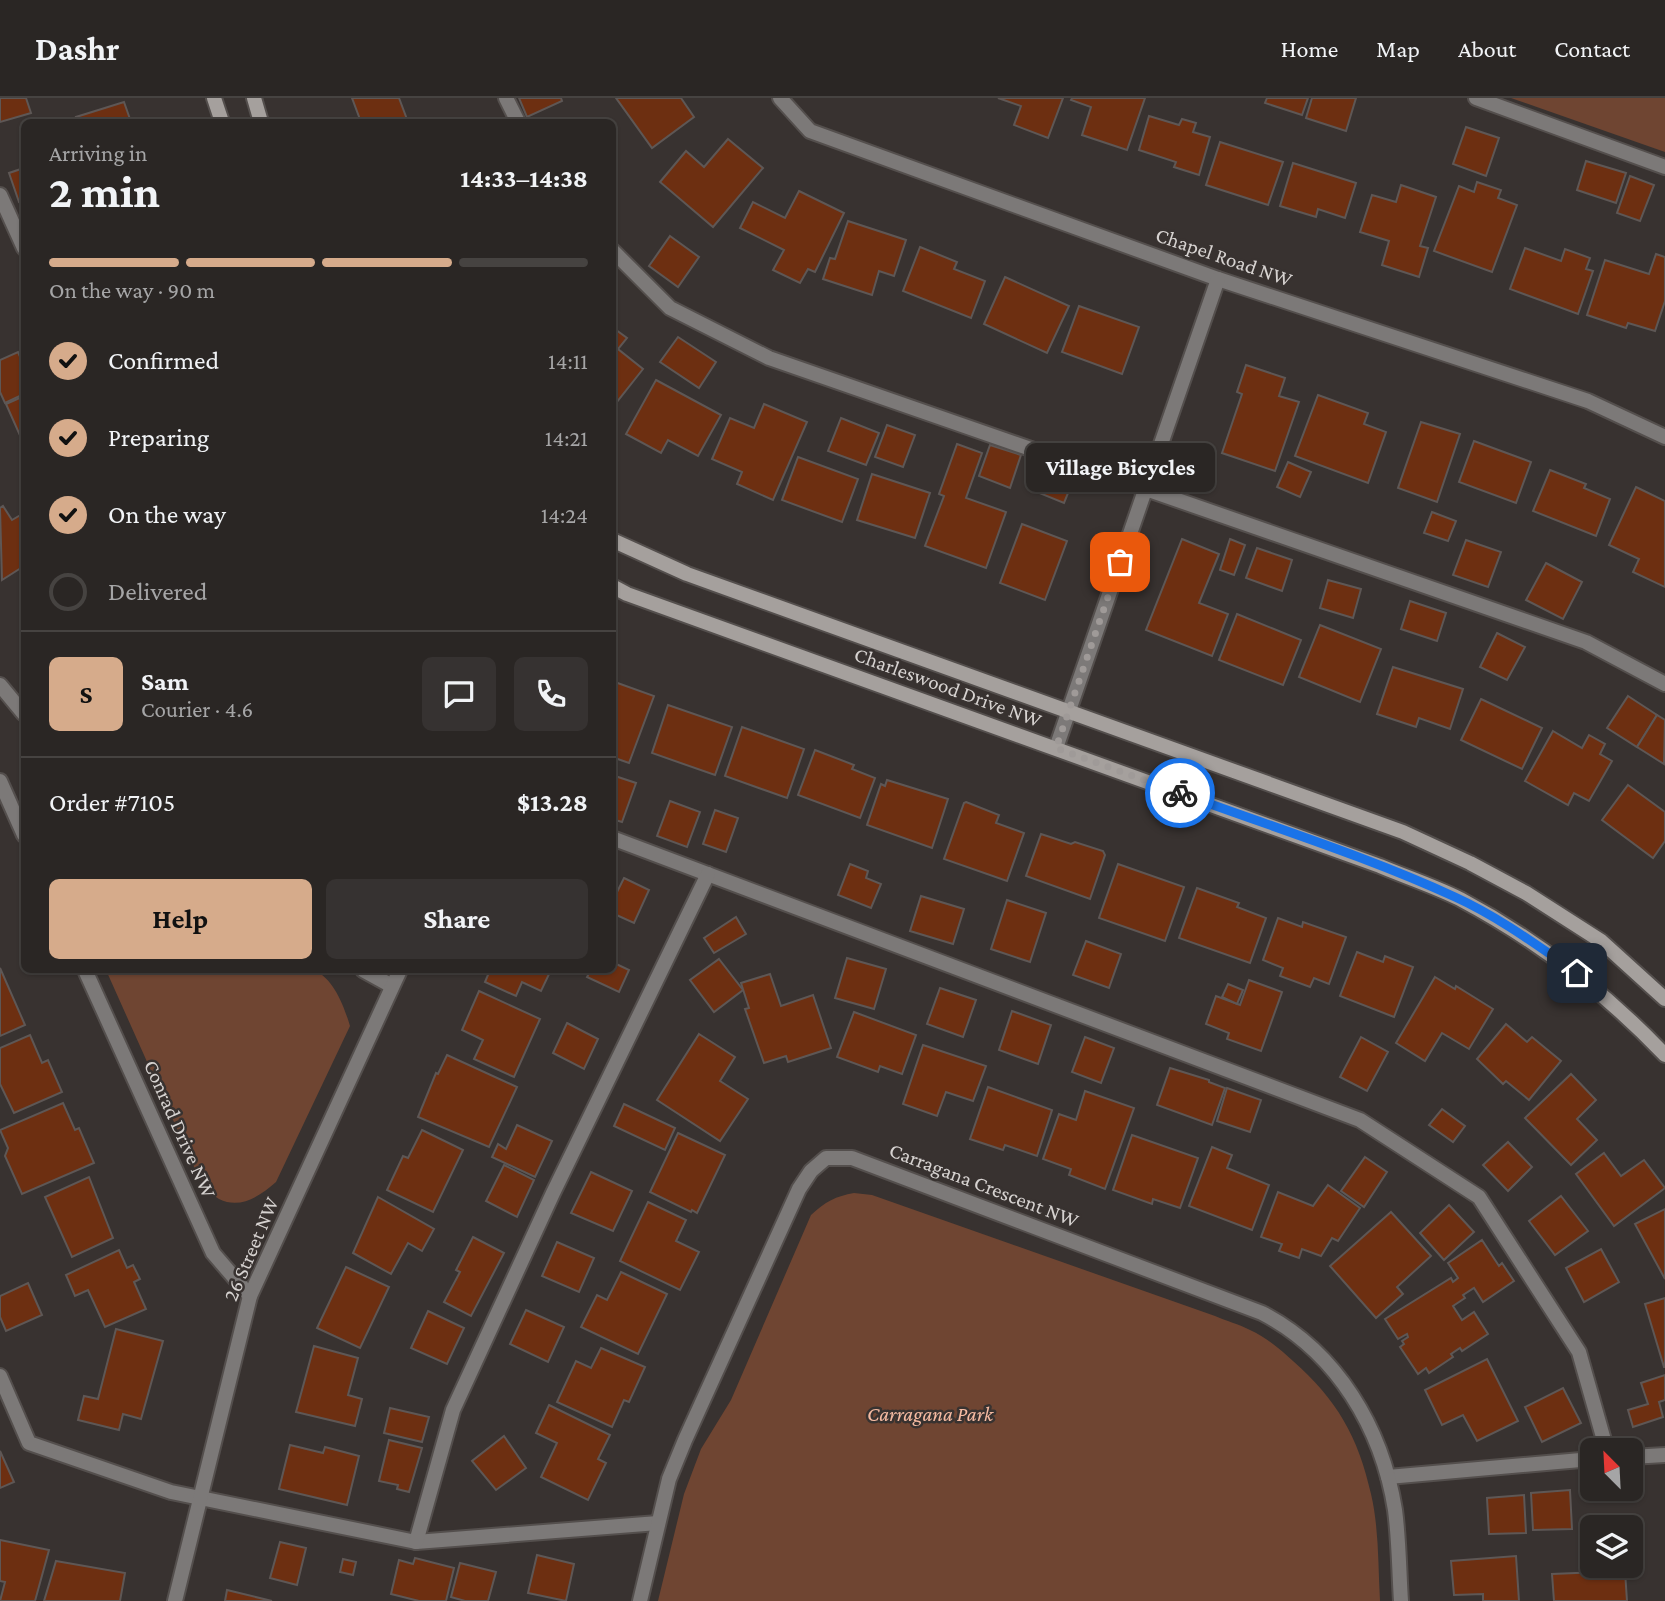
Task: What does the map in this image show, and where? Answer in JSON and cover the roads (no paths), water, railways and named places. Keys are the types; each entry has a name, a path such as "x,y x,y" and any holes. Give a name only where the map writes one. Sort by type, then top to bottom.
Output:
{"street":[{"path":"214,98 221,119"},
{"path":"254,98 260,119"},
{"path":"506,98 516,119"},
{"name":"Chapel Road NW","path":"780,98 810,131 1218,279 1588,401 1665,437"},
{"path":"1476,98 1665,167"},
{"path":"0,195 21,241"},
{"path":"616,254 670,308 769,358 1586,642 1665,684"},
{"path":"1056,748 1218,279"},
{"name":"Charleswood Drive NW","path":"616,542 688,574 1403,832 1526,893 1601,941 1665,999"},
{"name":"Charleswood Drive NW","path":"616,588 1380,866 1457,898 1515,930 1577,973 1639,1027 1665,1055"},
{"path":"0,685 21,710"},
{"path":"0,781 21,828"},
{"path":"616,840 1360,1120 1479,1197 1579,1352 1603,1438"},
{"path":"416,1542 453,1410 553,1193 708,874"},
{"name":"Conrad Drive NW","path":"86,973 213,1253 250,1296"},
{"path":"368,973 392,986"},
{"name":"26 Street NW","path":"175,1601 250,1296 398,973"},
{"name":"Carragana Crescent NW","path":"640,1601 669,1479 793,1201 811,1171 826,1158 852,1158 1249,1308 1289,1327 1344,1382 1376,1442 1388,1477 1395,1512 1401,1601"},
{"path":"0,1376 29,1443 171,1492 230,1506 416,1542 659,1523"},
{"path":"1643,1456 1665,1455"},
{"path":"1388,1477 1580,1461"}],"place":[{"name":"Village Bicycles","path":"1120,562"}],"park label":[{"name":"Carragana Park","path":"930,1414"}]}
